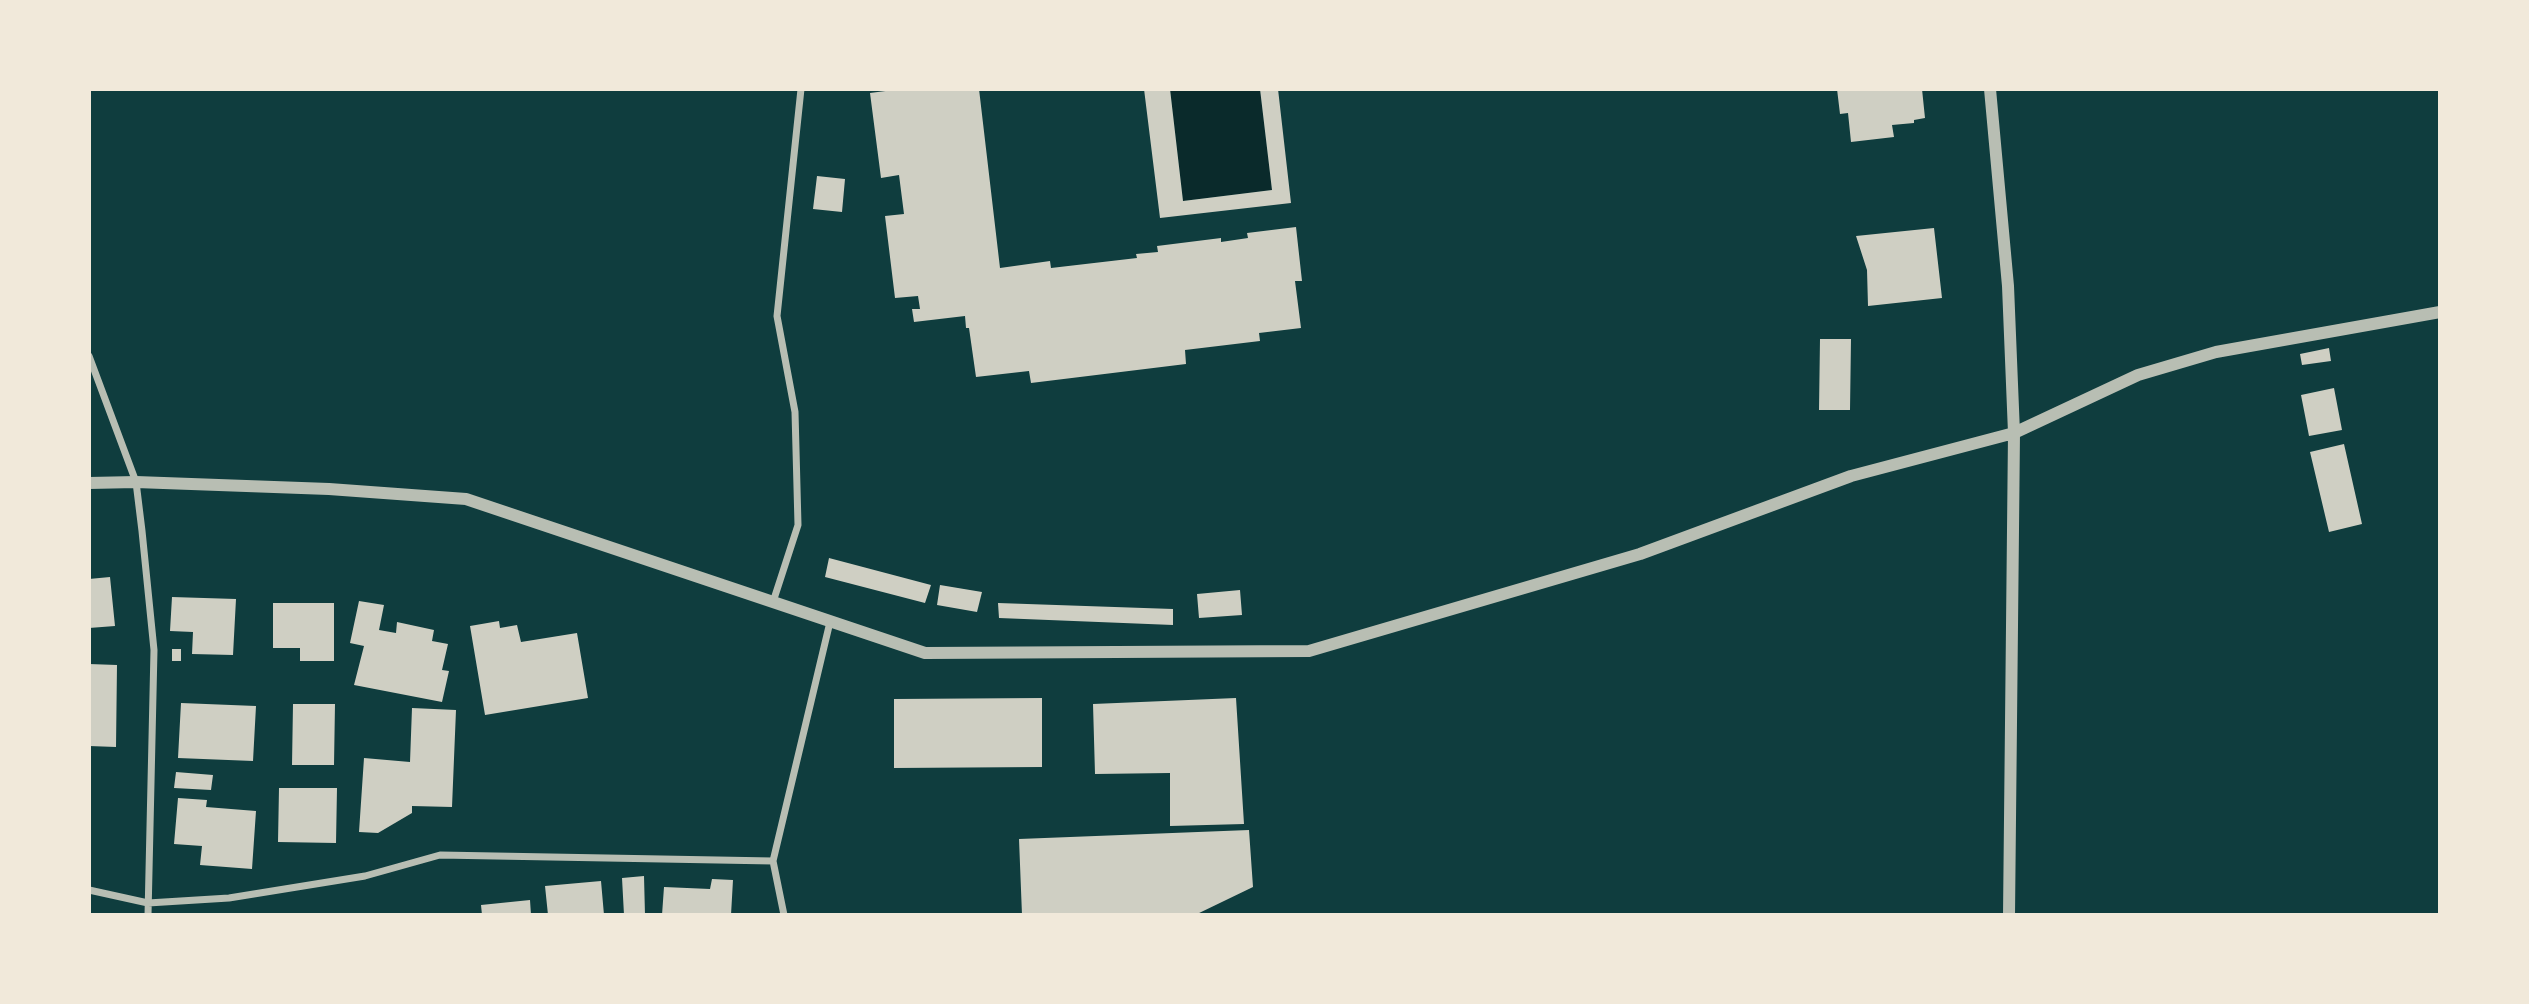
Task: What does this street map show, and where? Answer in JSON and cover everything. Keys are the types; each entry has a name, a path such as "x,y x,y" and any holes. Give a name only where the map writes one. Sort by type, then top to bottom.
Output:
{"street":[{"path":"773,602 798,525 795,412 777,316 801,89"},
{"path":"1990,89 2008,286 2014,433 2009,915"},
{"path":"89,483 135,482 329,489 466,499 925,653 1309,651 1640,554 1851,476 2014,433 2138,375 2203,356 2440,312"},
{"path":"89,356 135,482 154,650 148,915"},
{"path":"784,915 773,861 830,622"},
{"path":"89,890 148,903 229,898 365,876 440,855 773,861"}],"water":[{"path":"1170,89 1260,89 1272,190 1183,201"}],"building":[{"path":"901,89 979,89 1000,268 1050,261 1051,268 1137,258 1136,254 1158,252 1157,246 1221,238 1221,242 1248,238 1247,233 1296,227 1302,281 1295,281 1301,328 1259,333 1260,341 1185,350 1186,364 1031,383 1029,371 976,377 965,316 914,322 912,309 920,309 918,296 895,298 885,216 904,214 899,175 881,178 870,93"},
{"path":"1144,89 1170,89 1183,201 1272,190 1260,89 1278,89 1291,203 1160,218"},
{"path":"1837,89 1922,89 1925,118 1914,120 1914,123 1892,125 1894,137 1851,142 1848,113 1840,114"},
{"path":"817,176 845,179 842,212 813,209"},
{"path":"1934,228 1942,298 1868,306 1867,270 1856,236"},
{"path":"1820,339 1851,339 1850,410 1819,410"},
{"path":"2329,348 2331,361 2302,365 2300,354"},
{"path":"2334,388 2342,430 2309,436 2301,395"},
{"path":"2344,444 2362,524 2329,532 2310,452"},
{"path":"829,558 931,585 925,603 825,577"},
{"path":"110,577 115,626 89,628 89,579"},
{"path":"940,585 982,592 977,612 937,605"},
{"path":"1240,590 1242,615 1199,618 1197,594"},
{"path":"172,597 236,599 233,655 192,654 193,632 170,631"},
{"path":"359,601 384,605 379,630 396,633 397,622 434,630 432,641 448,644 442,670 449,671 442,702 354,685 364,646 350,643"},
{"path":"273,603 334,603 334,661 300,661 300,648 273,648"},
{"path":"998,603 1173,609 1173,625 999,618"},
{"path":"499,621 500,628 517,625 521,642 577,633 588,698 485,715 470,626"},
{"path":"172,649 181,649 181,661 172,661"},
{"path":"89,664 117,665 116,747 89,746"},
{"path":"1042,698 1042,767 894,768 894,699"},
{"path":"1236,698 1244,824 1170,826 1170,773 1095,774 1093,704"},
{"path":"181,703 256,706 253,761 178,758"},
{"path":"293,704 335,704 334,765 292,765"},
{"path":"412,708 456,710 452,807 412,806 412,813 378,833 359,832 364,758 410,762"},
{"path":"176,772 213,775 211,790 174,788"},
{"path":"279,788 337,788 336,843 278,842"},
{"path":"178,798 207,800 206,807 256,811 252,869 200,865 202,846 174,844"},
{"path":"1249,830 1253,887 1195,915 1022,915 1019,839"},
{"path":"644,876 645,915 624,915 622,878"},
{"path":"712,879 733,880 731,915 662,915 664,887 710,889"},
{"path":"601,881 604,915 548,915 545,886"},
{"path":"530,900 531,915 482,915 481,905"}]}
